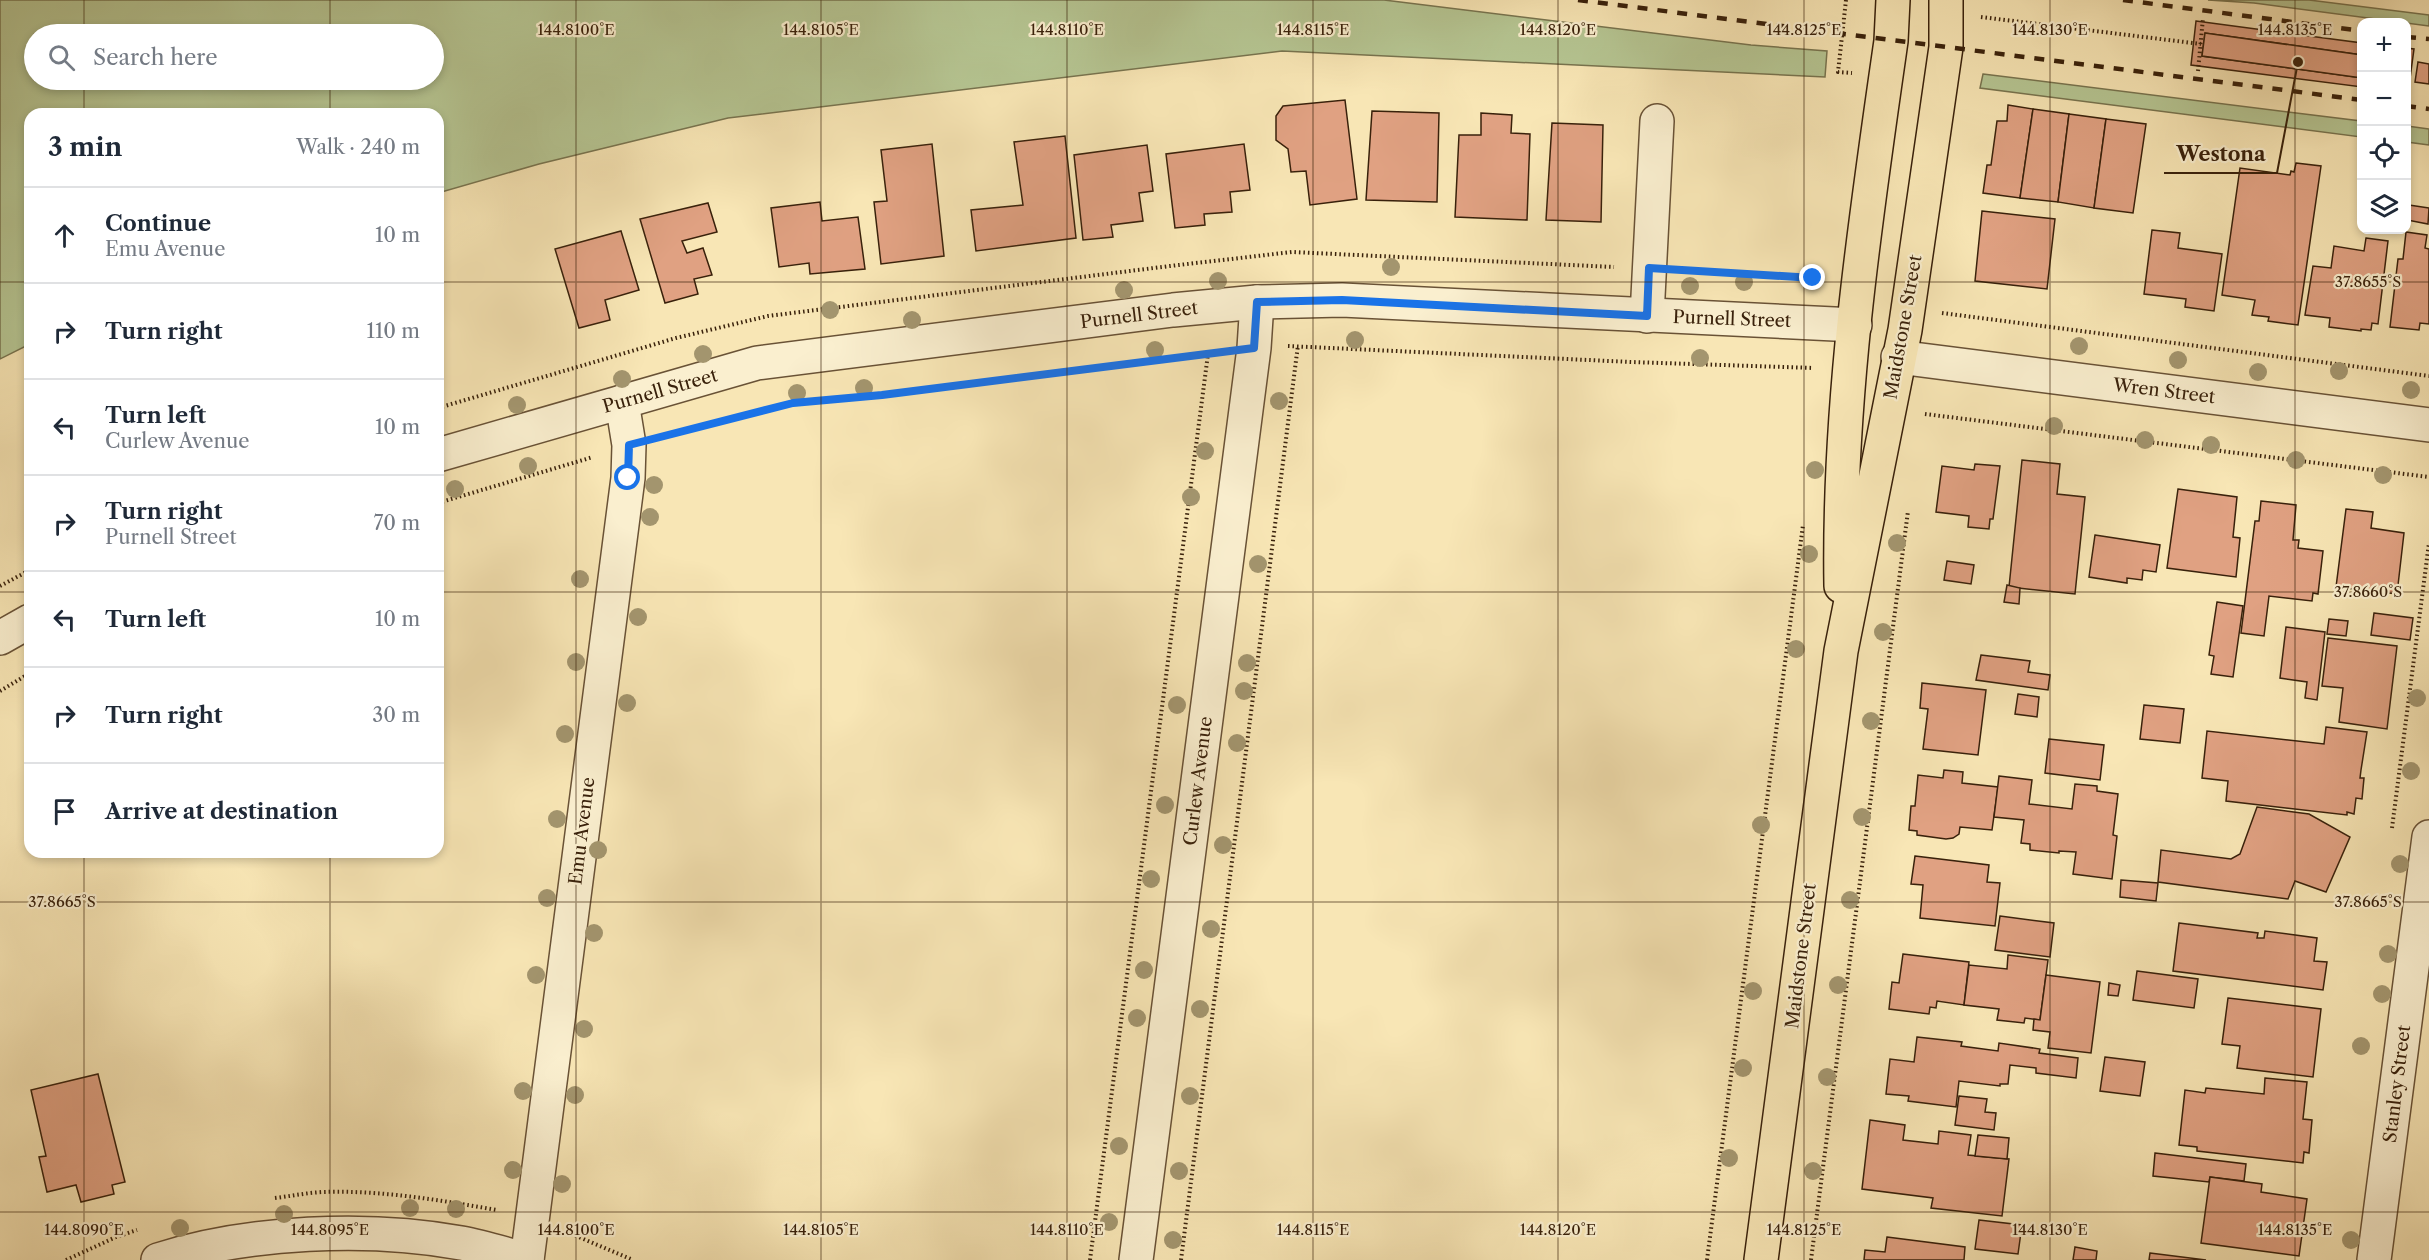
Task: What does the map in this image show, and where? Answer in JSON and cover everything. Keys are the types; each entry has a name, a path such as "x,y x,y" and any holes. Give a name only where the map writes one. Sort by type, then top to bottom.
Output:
{"main road":[{"name":"Maidstone Street","path":"1841,651 1841,484 1855,325 1875,152 1891,41 1893,0"},
{"name":"Maidstone Street","path":"1761,1260 1841,651 1913,359 1905,330 1946,48 1946,0"},
{"path":"1855,325 1913,359"}],"street":[{"path":"1647,316 1657,121"},
{"name":"Purnell Street","path":"444,453 758,363 1173,310 1257,302 1342,300 1855,325"},
{"name":"Curlew Avenue","path":"1136,1260 1254,348 1257,302"},
{"name":"Wren Street","path":"1913,359 2429,425"},
{"name":"Emu Avenue","path":"527,1260 628,478 629,445 622,402"},
{"path":"0,638 24,624"},
{"name":"Stanley Street","path":"2374,1260 2429,837"},
{"path":"158,1260 187,1251 238,1242 308,1234 358,1233 411,1236 462,1243 527,1260"}],"path":[{"path":"1846,0 1838,72 1859,74"},
{"path":"1977,16 2201,44"},
{"path":"2198,71 2203,18"},
{"path":"1649,268 1813,278 1828,263"},
{"path":"2429,376 1934,312 1913,359 1921,413 2429,477"},
{"path":"1180,1260 1298,345"},
{"path":"444,501 629,445 793,403 882,395 1254,348 1298,345 1821,369"},
{"path":"1090,1260 1208,354"},
{"path":"1811,1260 1909,507"},
{"path":"1707,1260 1803,522"},
{"path":"0,586 24,573"},
{"path":"0,691 24,677"}],"green space":[{"path":"0,0 1384,0 1751,45 1827,51 1825,77 1282,51 728,118 539,164 444,191 444,108 24,108 24,347 0,359"},
{"path":"2208,0 2309,0 2429,15 2429,26 2411,24 2411,18 2368,18 2254,3"},
{"path":"1983,74 2357,121 2357,136 1980,88"},
{"path":"2411,127 2429,129 2429,145 2411,143"}],"building":[{"path":"2196,21 2357,42 2357,54 2205,33 2202,56 2357,77 2357,86 2191,65"},
{"path":"2205,33 2357,54 2357,77 2202,56"},
{"path":"2411,49 2414,49 2411,71"},
{"path":"2418,62 2429,64 2429,84 2415,82"},
{"path":"1345,100 1357,199 1310,205 1306,171 1291,172 1288,149 1276,140 1276,116 1283,106"},
{"path":"2008,105 2033,109 2020,198 1983,193 1987,165 1991,165 1997,121 2007,121"},
{"path":"2033,109 2069,114 2058,202 2020,198"},
{"path":"1372,111 1439,113 1437,202 1366,200"},
{"path":"1481,113 1512,115 1511,133 1530,134 1527,220 1455,217 1459,135 1481,135"},
{"path":"2069,114 2106,119 2094,208 2058,202"},
{"path":"2106,119 2146,124 2133,213 2094,208"},
{"path":"1552,123 1603,125 1601,222 1546,220"},
{"path":"1065,136 1076,238 976,251 971,210 1023,205 1014,142"},
{"path":"932,144 944,256 881,264 874,202 887,201 881,150"},
{"path":"1244,144 1250,190 1230,192 1232,212 1204,214 1205,225 1175,228 1166,154"},
{"path":"1147,145 1153,191 1139,193 1143,221 1111,225 1113,237 1083,240 1074,155"},
{"path":"2296,163 2321,166 2298,325 2268,321 2269,317 2252,315 2255,300 2222,295 2240,168 2290,175 2291,171 2294,172"},
{"path":"820,202 822,221 858,217 865,269 810,274 809,263 779,267 771,208"},
{"path":"708,203 717,232 682,241 687,253 703,248 712,275 694,279 698,294 665,303 640,219"},
{"path":"2411,205 2429,208 2428,224 2411,221"},
{"path":"1982,211 2055,219 2047,289 1975,281"},
{"path":"2152,230 2180,233 2178,248 2222,254 2214,311 2185,307 2186,299 2144,294"},
{"path":"621,231 639,290 605,300 610,320 579,328 555,249"},
{"path":"2406,234 2427,235 2425,248 2429,249 2429,324 2420,323 2419,330 2390,327 2398,259 2403,259"},
{"path":"2366,238 2388,241 2378,324 2372,323 2371,330 2361,329 2361,331 2329,327 2330,318 2305,315 2313,266 2331,268 2334,246 2364,251"},
{"path":"2022,460 2060,464 2057,494 2085,497 2075,594 2009,587"},
{"path":"1975,464 2000,466 1993,519 1990,519 1989,529 1968,527 1969,516 1936,512 1942,466 1974,470"},
{"path":"2178,489 2237,497 2233,537 2240,538 2236,577 2167,568"},
{"path":"2261,501 2296,505 2293,540 2299,540 2298,548 2323,551 2318,594 2313,593 2312,601 2269,596 2264,636 2241,633 2255,521 2259,521"},
{"path":"2346,509 2373,512 2371,528 2404,533 2397,594 2336,587"},
{"path":"2095,535 2160,545 2156,572 2143,570 2142,580 2127,578 2127,583 2089,577"},
{"path":"1947,561 1974,565 1971,584 1944,580"},
{"path":"2007,585 2020,588 2019,604 2004,602"},
{"path":"2217,602 2243,606 2233,677 2211,674 2214,656 2209,655"},
{"path":"2374,613 2413,618 2410,640 2371,635"},
{"path":"2329,619 2348,621 2346,636 2327,634"},
{"path":"2286,627 2325,632 2317,700 2305,698 2307,682 2280,678"},
{"path":"2328,638 2397,646 2387,729 2339,722 2343,688 2322,686"},
{"path":"1981,655 2030,661 2028,672 2050,675 2048,690 1976,680"},
{"path":"1922,683 1986,690 1978,755 1923,749 1928,709 1920,708"},
{"path":"2018,694 2039,697 2037,717 2015,714"},
{"path":"2144,705 2184,709 2180,743 2140,739"},
{"path":"2326,727 2367,732 2360,778 2364,778 2362,799 2356,798 2354,814 2226,801 2228,781 2202,778 2207,731 2324,744"},
{"path":"2049,739 2104,745 2100,780 2045,773"},
{"path":"1944,770 1963,772 1962,783 1998,787 1992,830 1960,827 1959,834 1946,839 1917,835 1917,831 1909,830 1911,806 1915,806 1918,775 1943,778"},
{"path":"1999,776 2032,780 2029,804 2072,809 2075,784 2097,786 2097,791 2118,794 2113,835 2117,836 2112,879 2073,874 2076,852 2030,850 2030,844 2021,843 2024,820 1994,817"},
{"path":"2257,807 2309,814 2350,837 2326,892 2295,881 2288,899 2158,882 2161,850 2231,859 2240,854"},
{"path":"1915,856 1989,865 1987,882 2000,883 1995,926 1920,918 1923,885 1911,884"},
{"path":"2121,880 2158,883 2156,901 2120,897"},
{"path":"2000,916 2054,923 2050,957 1995,950"},
{"path":"2179,923 2258,933 2257,938 2264,938 2265,931 2317,938 2314,961 2327,962 2323,990 2173,971"},
{"path":"1903,954 1969,962 1964,1005 1937,1001 1936,1008 1930,1007 1929,1014 1889,1009 1892,982 1899,983"},
{"path":"2008,955 2048,960 2040,1020 2025,1018 2024,1023 1997,1020 1999,1009 1964,1005 1969,965 2007,969"},
{"path":"2137,971 2198,979 2194,1008 2133,1000"},
{"path":"2046,975 2100,982 2091,1053 2048,1048 2050,1032 2033,1030 2034,1019 2040,1020"},
{"path":"2109,983 2120,985 2118,996 2108,995"},
{"path":"2228,998 2321,1009 2313,1077 2237,1068 2240,1046 2222,1044"},
{"path":"1917,1037 1962,1042 1961,1046 1998,1051 1999,1043 2040,1049 2039,1053 2078,1058 2076,1078 2036,1073 2036,1068 2010,1065 2008,1084 2000,1084 2000,1086 1959,1081 1956,1107 1908,1101 1909,1096 1886,1094 1890,1059 1914,1062"},
{"path":"2105,1057 2145,1062 2140,1096 2100,1091"},
{"path":"98,1074 125,1182 112,1185 114,1194 81,1202 76,1185 47,1192 39,1157 46,1156 31,1090"},
{"path":"2265,1078 2307,1082 2303,1119 2312,1120 2309,1153 2304,1152 2303,1163 2197,1151 2197,1147 2179,1145 2185,1090 2205,1093 2206,1088 2264,1094"},
{"path":"1959,1096 1987,1099 1985,1112 1996,1113 1994,1130 1955,1125"},
{"path":"1870,1120 1905,1125 1903,1140 1938,1144 1939,1131 1971,1135 1968,1155 2009,1159 2002,1216 1931,1208 1933,1198 1862,1189"},
{"path":"1978,1135 2009,1138 2007,1159 1975,1156"},
{"path":"2155,1153 2246,1164 2244,1181 2210,1177 2209,1182 2153,1176"},
{"path":"2210,1177 2262,1184 2261,1192 2307,1199 2299,1256 2201,1243"},
{"path":"1979,1220 2022,1225 2018,1254 1975,1249"},
{"path":"1887,1237 1965,1247 1964,1260 1864,1260 1865,1250 1885,1252"},
{"path":"2075,1247 2097,1251 2096,1260 2073,1260"},
{"path":"2150,1253 2206,1260 2149,1260"}],"railway":[{"path":"1578,0 2357,99"},
{"path":"2123,0 2357,30"},
{"path":"2411,37 2429,39"},
{"path":"2411,107 2429,109"}],"place":[{"name":"Westona","path":"2298,62"}],"route":[{"path":"628,478 629,445 793,403 882,395 1254,348 1257,302 1342,300 1647,316 1649,268 1813,278"}]}
